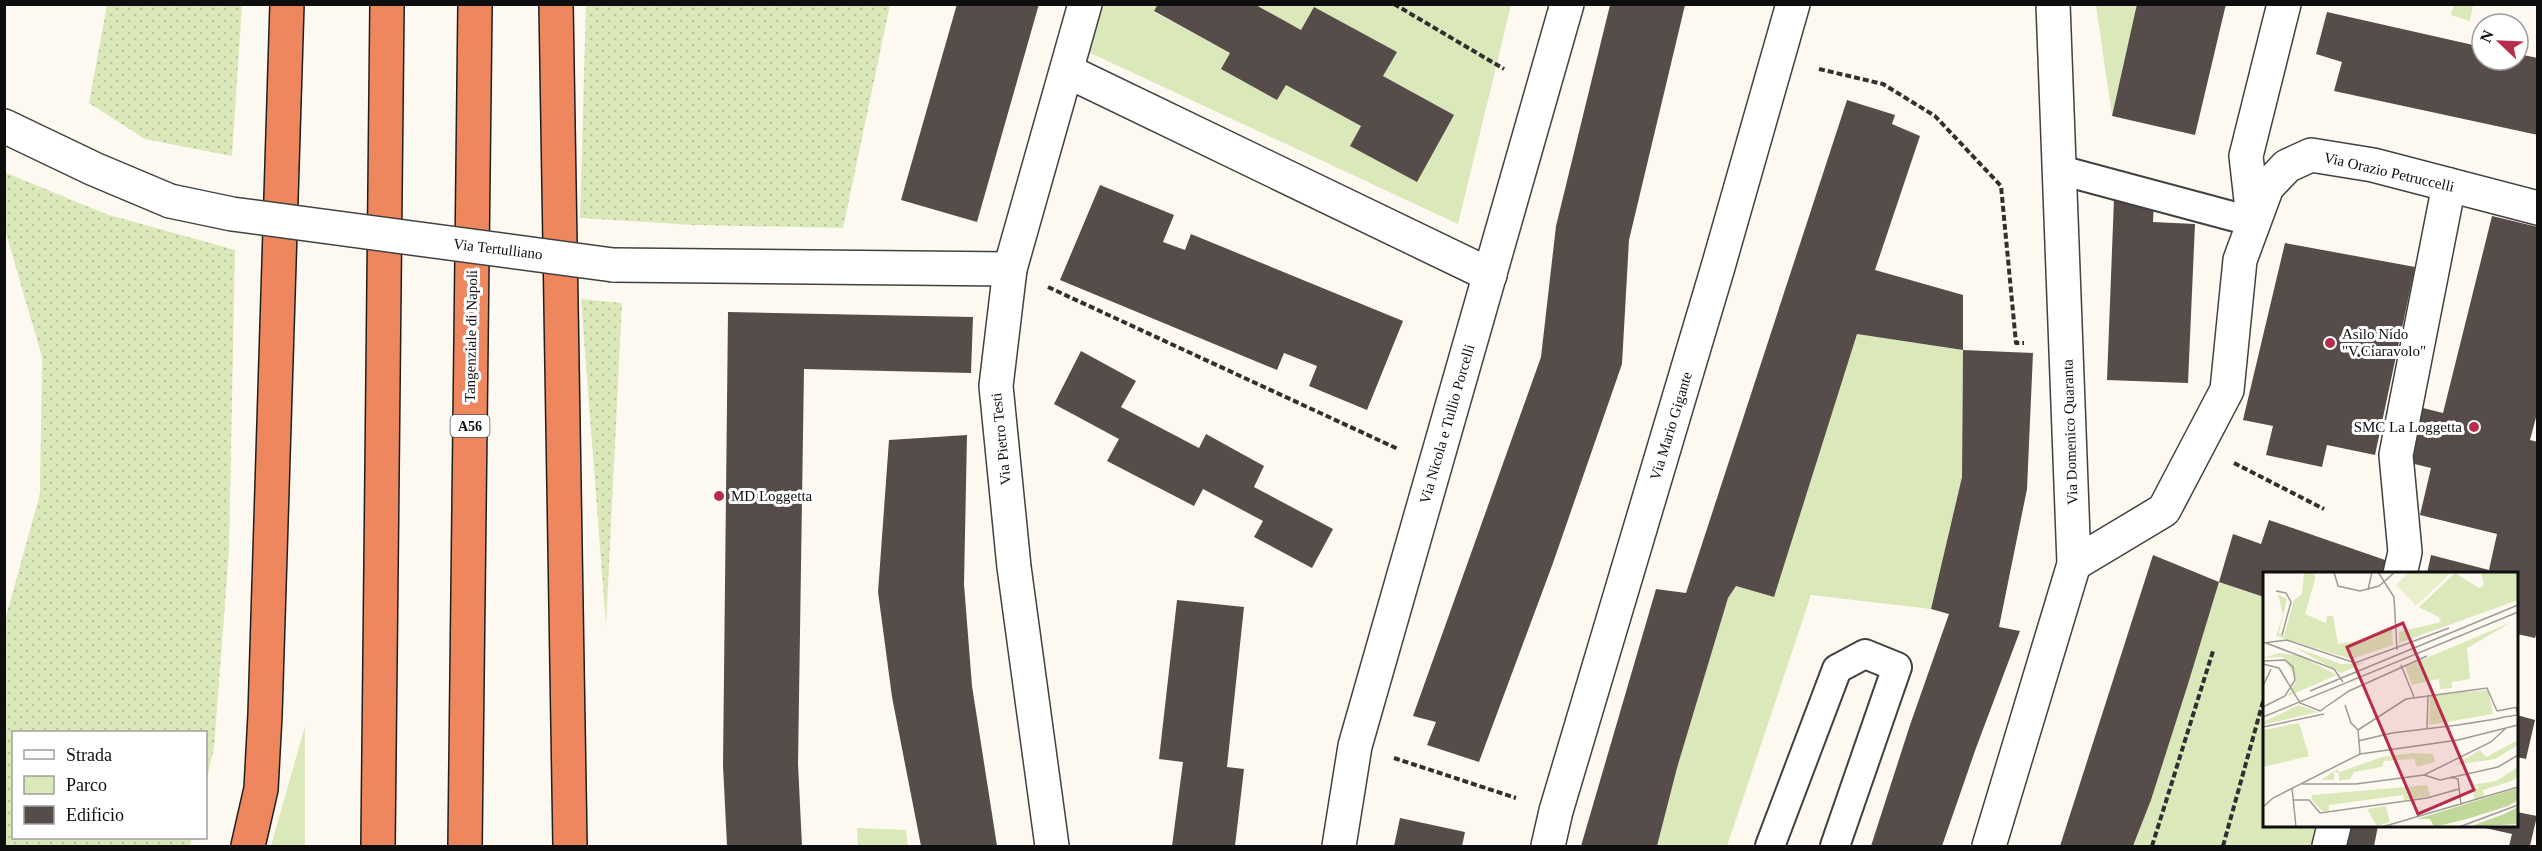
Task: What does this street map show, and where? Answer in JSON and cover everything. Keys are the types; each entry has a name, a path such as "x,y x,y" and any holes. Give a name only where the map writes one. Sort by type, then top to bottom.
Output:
{"highway":[{"path":"248,846 261,789 265,715 287,4"},
{"path":"378,846 387,4"},
{"name":"Tangenziale di Napoli","path":"465,846 475,4"},
{"path":"556,4 570,846"}],"street":[{"name":"Via Pietro Testi","path":"1052,846 1014,567 996,386 1010,269 1085,4"},
{"name":"Via Nicola e Tullio Porcelli","path":"1339,846 1355,746 1434,465 1544,92 1567,4"},
{"name":"Via Mario Gigante","path":"1548,846 1556,811 1718,267 1793,4"},
{"name":"Via Domenico Quaranta","path":"1989,846 2074,564 2053,4"},
{"path":"2254,222 2246,156 2284,4"},
{"path":"1067,71 1490,275"},
{"name":"Via Tertulliano","path":"4,126 93,169 170,201 232,214 614,265 1010,269"},
{"name":"Via Orazio Petruccelli","path":"2074,564 2164,510 2227,390 2240,260 2267,187 2287,166 2311,154 2373,165 2538,208"},
{"path":"2400,572 2405,552 2396,455 2449,185"},
{"path":"2329,846 2334,827"}],"lane":[{"path":"2060,170 2254,222"},
{"path":"1770,846 1837,669 1865,654 1897,667 1835,846"}],"path":[{"path":"1394,4 1544,92"},
{"path":"1777,59 1883,84 1935,116 2001,186 2016,343"},
{"path":"1010,269 1434,465"},
{"path":"2198,444 2324,509"},
{"path":"2152,846 2213,651"},
{"path":"2223,846 2263,705"},
{"path":"1355,746 1556,811"}],"green space":[{"path":"107,5 242,5 232,156 145,139 89,103"},
{"path":"586,5 890,5 843,228 694,225 580,218"},
{"path":"1085,5 1158,5 1154,12 1230,53 1221,69 1277,100 1286,85 1361,126 1454,115 1383,76 1396,52 1301,30 1254,5 1511,5 1458,224 1073,45"},
{"path":"2096,5 2137,5 2112,116"},
{"path":"2454,5 2473,5 2470,21 2451,15"},
{"path":"4,172 106,214 235,250 229,550 214,748 207,778 207,731 12,731 12,839 192,839 190,846 5,846 5,620 40,494 42,357 5,230"},
{"path":"581,299 622,303 606,625"},
{"path":"1857,334 1963,350 1962,477 1931,609 1811,595 1727,846 1657,846 1677,768 1728,598 1736,586 1773,597"},
{"path":"2219,582 2263,597 2263,827 2317,827 2311,846 2133,846 2151,800"},
{"path":"305,726 305,846 271,846"},
{"path":"857,828 906,830 908,846 858,846"}],"building":[{"path":"957,4 1039,4 977,222 901,200"},
{"path":"1158,4 1254,4 1301,30 1314,7 1397,52 1383,76 1454,115 1417,182 1350,146 1361,126 1286,85 1277,100 1221,69 1230,53 1154,11"},
{"path":"2137,4 2226,4 2195,135 2112,116"},
{"path":"1610,5 1685,5 1629,240 1622,364 1553,563 1479,762 1427,745 1436,722 1413,716 1541,357 1556,226"},
{"path":"2327,12 2470,44 2470,72 2530,72 2530,56 2538,58 2538,135 2334,91 2342,62 2316,54"},
{"path":"1847,100 1895,115 1892,124 1920,136 1875,270 1963,295 1963,350 1857,334 1774,597 1736,586 1728,598 1677,768 1657,846 1581,846 1656,589 1686,593"},
{"path":"1100,185 1174,215 1163,242 1185,250 1191,234 1403,321 1367,410 1309,386 1317,366 1284,353 1277,370 1060,280"},
{"path":"2114,199 2154,200 2153,222 2195,224 2188,383 2107,380"},
{"name":"SMC La Loggetta","path":"2492,216 2538,227 2538,410 2530,440 2538,442 2538,630 2535,638 2518,634 2518,572 2427,572 2431,555 2489,570 2497,534 2420,515 2431,468 2406,462 2419,407 2443,413"},
{"name":"Asilo Nido \"V.Ciaravolo\"","path":"2285,243 2415,267 2375,455 2327,445 2322,467 2266,455 2273,426 2243,420"},
{"path":"728,312 973,317 971,373 804,369 798,764 802,846 727,846 723,765"},
{"path":"1963,350 2033,353 2027,489 1999,627 2020,631 1942,846 1871,846 1949,614 1931,609 1962,477"},
{"path":"1081,351 1136,381 1121,407 1199,448 1206,434 1264,466 1254,487 1333,529 1312,568 1254,537 1263,521 1203,489 1194,506 1107,461 1119,439 1054,404"},
{"path":"967,435 964,584 972,686 997,846 921,846 892,697 878,592 889,440"},
{"path":"2269,520 2388,561 2384,572 2263,572 2263,597 2219,582 2233,534 2261,544"},
{"path":"2153,555 2219,582 2151,800 2133,846 2060,846"},
{"path":"1177,600 1244,607 1227,767 1244,769 1235,846 1172,846 1183,762 1159,759"},
{"path":"2518,715 2535,720 2526,759 2518,757"},
{"path":"2518,812 2537,816 2530,846 2509,846 2512,834 2480,827 2518,827"},
{"path":"1400,818 1465,832 1462,846 1394,846"},
{"path":"2351,827 2378,827 2374,846 2346,846"}],"place":[{"name":"Asilo Nido \"V.Ciaravolo\"","path":"2330,343"},
{"name":"SMC La Loggetta","path":"2474,427"},
{"name":"MD Loggetta","path":"719,496"}]}
